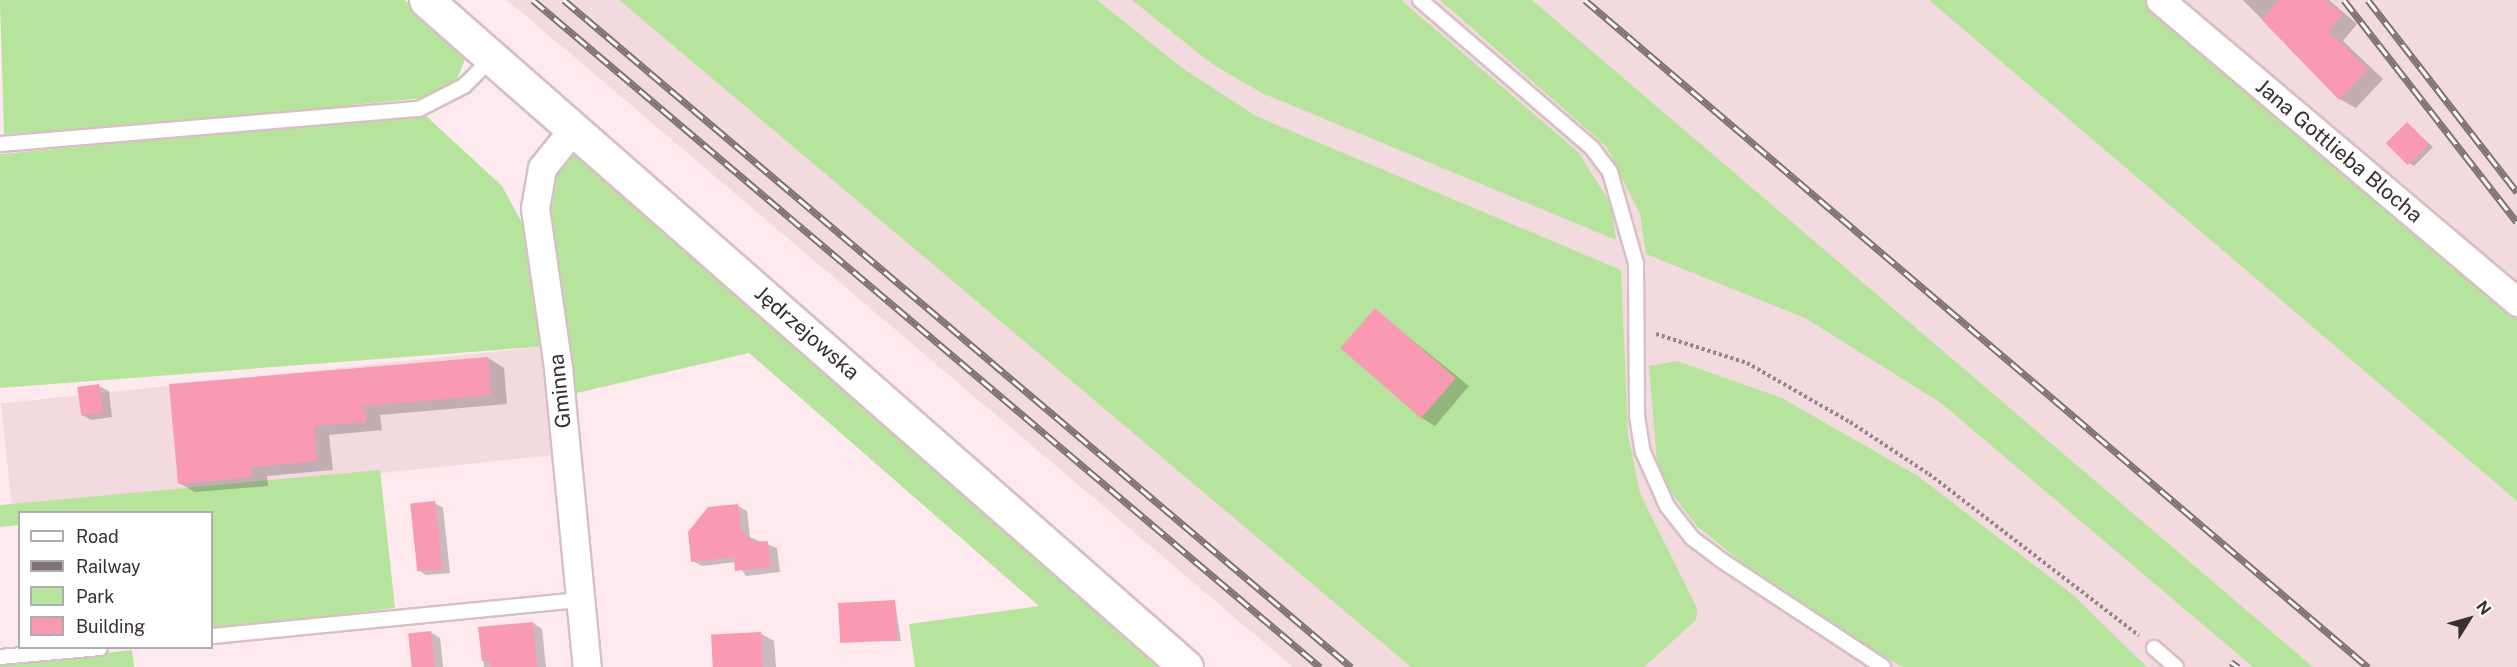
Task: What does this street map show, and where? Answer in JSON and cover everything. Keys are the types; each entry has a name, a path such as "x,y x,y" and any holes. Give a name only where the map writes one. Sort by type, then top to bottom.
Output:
{"street":[{"name":"Jędrzejowska","path":"426,0 1186,667"},
{"name":"Jana Gottlieba Blocha","path":"2160,0 2517,302"},
{"name":"Gminna","path":"574,128 542,168 535,208 558,368 587,667"}],"lane":[{"path":"1420,0 1592,148 1610,172 1636,263 1635,333 1643,453 1667,506 1692,537 1721,560 1883,667"},
{"path":"0,144 419,109 464,86 492,57"},
{"path":"213,636 581,600"},
{"path":"2154,648 2176,667"},
{"path":"0,657 88,649"}],"path":[{"path":"1635,333 1656,334 1747,363 1850,422 1929,474 2154,648"}],"shaded area":[{"path":"507,0 2517,0 2517,667 1293,667"},
{"path":"548,346 559,454 12,512 1,403"}],"green space":[{"path":"0,0 405,0 467,54 456,82 423,98 110,129 4,134"},
{"path":"619,0 1097,0 1185,70 1256,116 1621,270 1628,434 1640,493 1697,608 1696,620 1644,667 1411,667"},
{"path":"1132,0 1401,0 1578,152 1612,206 1616,240 1262,93 1212,64"},
{"path":"1440,0 1532,0 2313,667 2253,667 1941,403 1805,318 1646,254 1640,214 1606,146"},
{"path":"1929,0 2151,0 2517,310 2517,501"},
{"path":"425,115 502,186 522,223 548,346 0,388 0,154"},
{"path":"572,151 584,156 1167,667 915,667 909,624 1039,606 749,353 568,395 545,208 554,164"},
{"path":"1677,361 1782,398 1918,476 2073,595 2147,667 1903,667 1849,636 1740,561 1696,525 1667,487 1657,462 1649,366"},
{"path":"380,470 395,608 213,629 213,511 18,511 18,525 0,527 0,505"},
{"path":"132,650 134,667 0,667 0,664"}],"building":[{"path":"2278,0 2325,0 2342,14 2328,31 2368,69 2339,100 2262,20"},
{"path":"2407,122 2429,144 2408,165 2386,143"},
{"path":"1375,308 1456,378 1421,418 1340,348"},
{"path":"488,357 491,395 364,406 366,422 314,426 317,461 251,467 252,477 178,484 169,384"},
{"path":"99,384 103,413 81,416 77,387"},
{"path":"435,501 442,569 417,571 410,504"},
{"path":"738,504 741,531 755,542 768,541 771,567 735,571 734,557 691,562 688,532 708,507"},
{"path":"895,600 897,640 840,643 838,603"},
{"path":"533,622 537,667 491,667 490,660 482,661 478,627"},
{"path":"431,631 435,667 412,667 408,633"},
{"path":"761,632 763,667 713,667 711,635"}],"railway":[{"path":"533,0 1320,667"},
{"path":"564,0 1351,667"},
{"path":"1585,0 2368,667"},
{"path":"2344,0 2517,222"},
{"path":"2368,0 2517,192"},
{"path":"2231,662 2238,667"}]}
